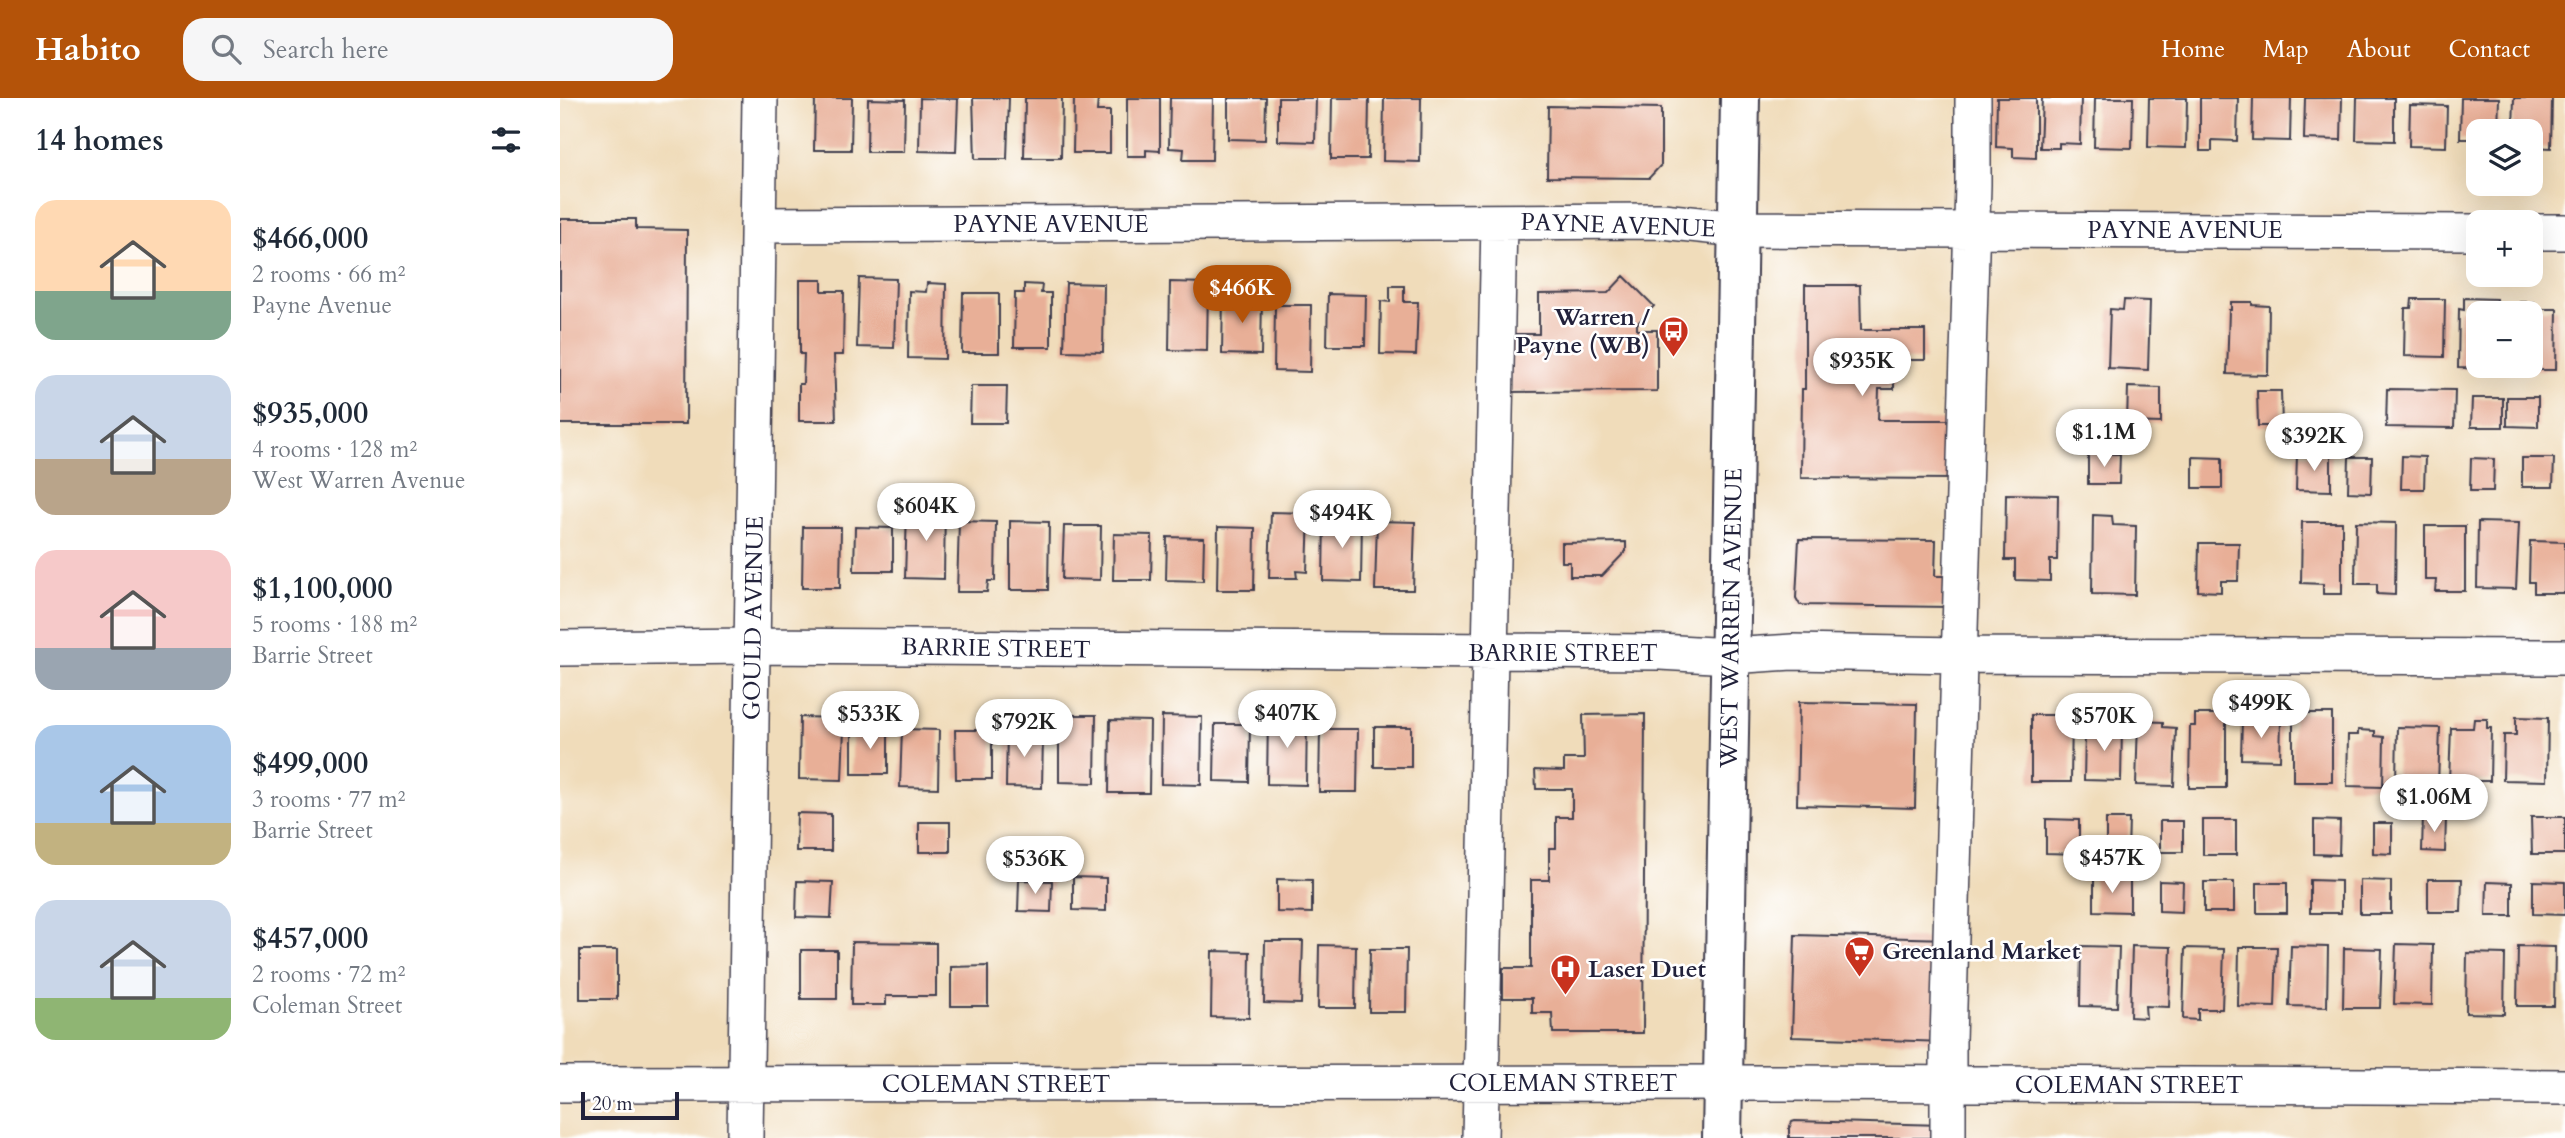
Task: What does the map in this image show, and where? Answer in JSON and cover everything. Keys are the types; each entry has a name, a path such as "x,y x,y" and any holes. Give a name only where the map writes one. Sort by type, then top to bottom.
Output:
{"main road":[{"name":"WEST WARREN AVENUE","path":"1722,1138 1740,98"}],"street":[{"name":"GOULD AVENUE","path":"745,1138 760,98"},
{"path":"1948,1138 1973,98"},
{"name":"PAYNE AVENUE","path":"758,225 1662,221 1738,229 2466,232"},
{"path":"1480,1138 1499,222"},
{"path":"2543,232 2565,232"},
{"name":"BARRIE STREET","path":"560,648 753,646 1490,653 1660,652 1730,656 1792,652 2565,657"},
{"name":"COLEMAN STREET","path":"560,1084 1723,1083 2565,1087"}],"building":[{"path":"815,98 852,98 851,150 814,150"},
{"path":"920,98 958,99 956,152 919,151"},
{"path":"973,98 1009,98 1007,159 975,159"},
{"path":"1025,98 1062,98 1061,158 1024,158"},
{"path":"1074,98 1098,98 1097,111 1110,111 1110,153 1073,153"},
{"path":"1127,98 1160,98 1160,151 1146,150 1146,156 1127,156"},
{"path":"1170,98 1213,98 1212,160 1183,160 1184,149 1169,148"},
{"path":"1228,98 1266,98 1265,140 1228,139"},
{"path":"1278,98 1316,98 1315,142 1278,141"},
{"path":"1332,98 1369,98 1368,159 1331,159"},
{"path":"1384,98 1421,98 1420,162 1383,161"},
{"path":"1997,98 2036,98 2036,158 2013,157 2013,148 1996,147"},
{"path":"2042,98 2081,98 2080,144 2059,143 2059,148 2040,148"},
{"path":"2095,98 2133,98 2132,148 2094,147"},
{"path":"2149,98 2187,98 2186,148 2148,147"},
{"path":"2200,98 2238,98 2237,141 2212,140 2212,151 2200,151"},
{"path":"2253,98 2291,98 2290,141 2252,140"},
{"path":"2305,98 2342,98 2341,140 2304,139"},
{"path":"2357,98 2394,98 2394,141 2356,140"},
{"path":"2461,98 2499,98 2498,119 2466,119 2466,139 2460,139"},
{"path":"2514,98 2552,98 2551,148 2543,148 2543,119 2513,119"},
{"path":"868,99 905,100 904,152 867,152"},
{"path":"2410,105 2447,106 2446,147 2409,146"},
{"path":"1548,106 1661,108 1661,165 1649,178 1547,177"},
{"path":"560,219 636,219 636,229 687,230 686,424 560,424"},
{"path":"1624,276 1654,306 1637,324 1637,330 1657,330 1657,391 1510,392 1510,334 1539,334 1539,294 1608,293"},
{"path":"859,278 896,279 894,348 857,347"},
{"path":"800,280 822,280 822,291 844,291 843,355 834,355 836,421 799,421 799,384 803,384 804,354 800,354"},
{"path":"1170,282 1208,283 1207,351 1169,350"},
{"path":"927,283 946,284 945,359 908,358 909,291 926,292"},
{"path":"1066,283 1104,284 1103,352 1064,351"},
{"path":"1024,284 1042,285 1041,293 1051,293 1051,347 1014,347 1015,293 1024,293"},
{"path":"1805,285 1860,285 1861,330 1925,330 1925,360 1894,360 1894,389 1879,389 1878,420 1954,420 1954,479 1801,478 1802,389 1805,389"},
{"path":"1390,286 1404,286 1404,302 1418,302 1416,355 1380,354 1381,301 1390,302"},
{"path":"963,293 999,293 999,353 962,353"},
{"path":"1328,294 1366,295 1365,346 1327,346"},
{"path":"1223,295 1262,296 1261,355 1222,354"},
{"path":"2464,298 2497,299 2466,301 2466,368 2458,368 2459,309 2464,310"},
{"path":"2412,299 2445,299 2444,357 2404,356 2405,308 2411,308"},
{"path":"2124,300 2150,301 2148,370 2108,368 2110,309 2123,310"},
{"path":"2231,302 2252,302 2252,305 2269,306 2268,375 2227,374"},
{"path":"1275,305 1311,305 1310,372 1274,371"},
{"path":"2543,309 2557,309 2556,370 2543,370"},
{"path":"971,386 1007,386 1006,423 970,423"},
{"path":"2128,387 2161,388 2161,423 2127,422"},
{"path":"2387,389 2455,390 2454,428 2386,427"},
{"path":"2257,391 2281,391 2282,426 2258,426"},
{"path":"2507,397 2538,397 2538,427 2507,426"},
{"path":"2472,398 2503,398 2503,427 2471,427"},
{"path":"2088,453 2120,454 2119,484 2088,484"},
{"path":"2297,454 2331,455 2331,491 2296,490"},
{"path":"2402,456 2425,457 2424,489 2401,489"},
{"path":"2193,457 2222,458 2222,488 2193,488"},
{"path":"2349,457 2372,457 2371,493 2348,492"},
{"path":"2471,458 2494,459 2493,491 2470,491"},
{"path":"2522,458 2554,458 2553,487 2522,487"},
{"path":"2006,494 2058,495 2057,560 2050,560 2050,581 2015,580 2015,560 2005,560"},
{"path":"923,502 945,502 944,579 905,578 907,512 924,513"},
{"path":"1271,512 1309,513 1307,572 1296,571 1297,578 1269,578"},
{"path":"2093,515 2112,516 2113,525 2136,526 2135,595 2092,594"},
{"path":"1324,518 1362,519 1361,582 1323,581"},
{"path":"959,521 996,522 995,581 988,581 987,592 957,592"},
{"path":"1010,521 1049,522 1048,590 1010,590"},
{"path":"1377,521 1415,522 1413,590 1375,590"},
{"path":"2302,522 2342,522 2342,594 2323,594 2323,584 2301,583"},
{"path":"2356,522 2396,523 2395,595 2377,594 2377,584 2355,584"},
{"path":"2478,522 2519,523 2516,589 2477,588"},
{"path":"1064,526 1101,526 1100,580 1062,579"},
{"path":"2425,526 2465,526 2465,591 2435,591 2436,580 2425,580"},
{"path":"803,527 841,527 840,588 802,588"},
{"path":"855,527 893,528 893,571 854,571"},
{"path":"1218,527 1255,528 1254,590 1217,590"},
{"path":"1114,534 1152,535 1151,580 1113,580"},
{"path":"1167,537 1204,538 1203,581 1166,580"},
{"path":"1799,539 1936,540 1935,576 1951,576 1951,607 1800,605 1796,598"},
{"path":"2530,541 2565,542 2565,593 2534,593 2534,582 2529,582"},
{"path":"1626,542 1626,551 1602,576 1570,576 1570,562 1562,562 1562,543"},
{"path":"2199,543 2239,543 2238,581 2221,581 2221,592 2198,591"},
{"path":"1799,702 1917,704 1915,808 1797,805"},
{"path":"2293,713 2332,713 2332,782 2293,782"},
{"path":"1645,714 1643,1033 1553,1033 1552,1013 1532,1013 1532,998 1503,998 1503,968 1531,968 1531,880 1549,880 1549,848 1556,848 1556,817 1572,817 1572,789 1536,789 1535,770 1564,771 1564,759 1584,759 1583,715"},
{"path":"2195,714 2226,714 2226,788 2189,788 2190,726 2195,726"},
{"path":"1059,715 1096,715 1095,783 1059,782"},
{"path":"2031,715 2072,715 2071,782 2031,782"},
{"path":"1162,716 1202,717 1201,785 1161,784"},
{"path":"1268,716 1307,716 1306,785 1267,784"},
{"path":"800,717 840,718 844,728 842,780 799,779"},
{"path":"2516,717 2548,718 2547,781 2503,780 2504,735 2516,735"},
{"path":"2242,719 2281,720 2280,760 2241,759"},
{"path":"2474,719 2487,719 2487,728 2491,728 2490,781 2449,781 2451,728 2473,728"},
{"path":"1110,720 1150,721 1149,793 1109,793"},
{"path":"2098,720 2112,720 2112,727 2122,727 2121,781 2084,780 2085,732 2098,732"},
{"path":"2138,721 2163,722 2163,727 2176,728 2174,786 2136,785"},
{"path":"1215,724 1250,724 1249,782 1214,781"},
{"path":"1374,727 1411,727 1411,767 1374,767"},
{"path":"2397,727 2440,728 2438,785 2396,783"},
{"path":"852,728 888,728 888,774 852,774"},
{"path":"902,729 939,730 938,788 900,787"},
{"path":"1007,729 1038,729 1038,736 1043,735 1042,788 1006,787"},
{"path":"1320,729 1358,729 1357,792 1319,792"},
{"path":"955,730 992,730 992,779 956,779"},
{"path":"2358,730 2375,731 2375,736 2384,737 2383,787 2347,786 2348,735 2358,735"},
{"path":"797,813 831,814 831,851 796,851"},
{"path":"2423,816 2446,817 2445,852 2422,851"},
{"path":"2531,817 2565,817 2565,854 2532,854"},
{"path":"2046,819 2079,820 2079,854 2046,853"},
{"path":"2106,819 2129,819 2128,853 2106,852"},
{"path":"2203,820 2236,820 2236,855 2203,855"},
{"path":"2314,820 2340,821 2339,855 2314,854"},
{"path":"2160,821 2183,821 2183,852 2160,852"},
{"path":"919,822 950,822 950,852 919,852"},
{"path":"2373,823 2392,823 2392,854 2373,853"},
{"path":"1073,877 1106,878 1106,911 1073,910"},
{"path":"2094,878 2130,879 2130,912 2094,911"},
{"path":"1277,879 1312,880 1312,913 1277,912"},
{"path":"2428,879 2462,879 2461,912 2428,912"},
{"path":"1019,880 1052,881 1051,912 1018,911"},
{"path":"2310,880 2341,881 2341,913 2310,913"},
{"path":"2360,880 2391,881 2391,914 2360,914"},
{"path":"797,881 833,882 831,918 796,917"},
{"path":"2159,881 2183,882 2182,912 2159,911"},
{"path":"2533,881 2565,882 2565,915 2533,914"},
{"path":"2204,882 2234,882 2234,912 2204,912"},
{"path":"2487,882 2512,883 2512,916 2486,916"},
{"path":"2257,883 2287,883 2287,913 2257,913"},
{"path":"1795,935 1949,939 1946,1042 1792,1037"},
{"path":"1265,941 1303,941 1301,1004 1264,1003"},
{"path":"852,942 936,943 936,996 886,996 886,1005 851,1005"},
{"path":"2396,944 2433,945 2432,1005 2394,1004"},
{"path":"1319,945 1356,946 1355,1008 1318,1008"},
{"path":"2081,946 2119,947 2117,1007 2080,1006"},
{"path":"2132,946 2171,947 2169,1007 2145,1006 2146,1018 2130,1017"},
{"path":"2291,946 2328,947 2327,1007 2289,1006"},
{"path":"2518,946 2555,947 2554,1006 2517,1006"},
{"path":"2239,947 2277,947 2275,1007 2238,1006"},
{"path":"2185,948 2224,949 2222,1009 2198,1009 2198,1020 2183,1019"},
{"path":"2344,948 2382,949 2380,1008 2343,1008"},
{"path":"1370,949 1407,949 1406,1012 1369,1012"},
{"path":"580,950 617,950 617,999 580,999"},
{"path":"801,950 837,950 837,999 801,999"},
{"path":"1212,951 1250,952 1249,1018 1211,1017"},
{"path":"2467,953 2505,954 2504,1014 2466,1013"},
{"path":"988,966 988,1006 951,1006 951,967"},
{"path":"1792,1122 1942,1125 1941,1138 1789,1138"}],"place":[{"name":"Warren / Payne (WB)","path":"1673,358"},
{"name":"Greenland Market","path":"1859,978"},
{"name":"Laser Duet","path":"1565,996"}]}
